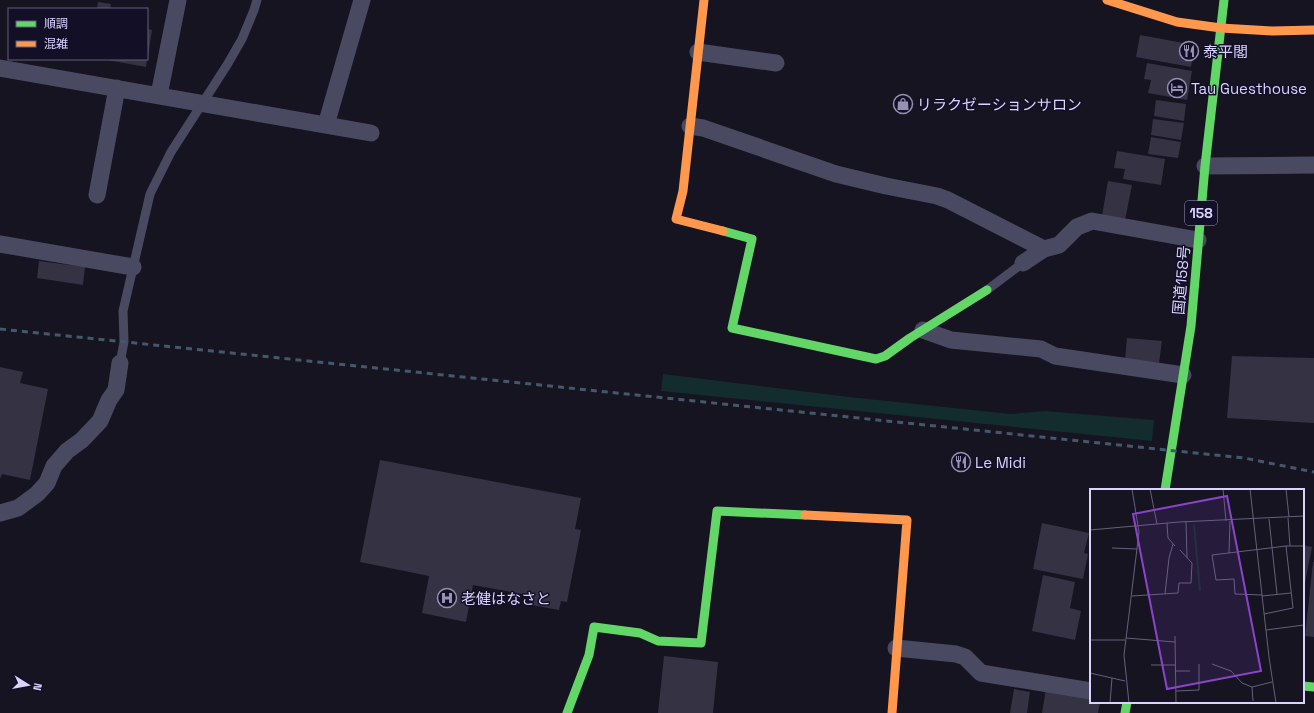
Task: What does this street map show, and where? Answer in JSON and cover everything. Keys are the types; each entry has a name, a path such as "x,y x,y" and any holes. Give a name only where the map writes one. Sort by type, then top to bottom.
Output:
{"main road":[{"path":"704,0 683,191 676,218 752,239 732,328 876,359 886,356 923,330 987,290"},
{"path":"1107,0 1176,22 1222,28 1272,31 1314,30"},
{"name":"国道158号","path":"1165,489 1191,326 1205,166 1224,0"},
{"path":"567,713 589,655 594,627 640,633 658,641 701,643 717,511 907,520 892,713"},
{"path":"1304,686 1314,687"},
{"path":"1125,713 1127,703"}],"street":[{"path":"159,95 178,0"},
{"path":"326,125 362,0"},
{"path":"698,52 776,63"},
{"path":"0,68 371,133"},
{"path":"97,195 117,88"},
{"path":"690,126 703,128 836,174 937,196 948,200 1044,249"},
{"path":"1205,166 1314,165"},
{"path":"1023,263 1044,249 1059,244 1077,227 1092,221 1198,240"},
{"path":"0,244 133,267"},
{"path":"923,330 951,340 1041,349 1055,356 1183,375"},
{"path":"0,513 18,508 38,494 47,483 54,466 67,451 82,440 100,421 109,400 116,390 120,363"},
{"path":"896,648 956,654 966,657 981,673 1090,691"}],"lane":[{"path":"120,363 124,342 123,311 150,194 172,152 242,39 257,0"},
{"path":"987,290 1023,263"}],"green space":[{"path":"663,374 849,397 1011,414 1045,411 1154,420 1152,441 661,391"}],"building":[{"path":"98,2 111,4 110,8 97,8"},
{"path":"148,29 152,30 148,56"},
{"path":"1140,35 1189,44 1194,50 1191,67 1136,57"},
{"path":"108,60 147,60 146,67"},
{"path":"1147,63 1192,71 1187,100 1148,93 1151,80 1144,79"},
{"path":"1156,100 1186,104 1184,121 1154,116"},
{"path":"1153,119 1184,123 1181,140 1151,135"},
{"path":"1151,137 1181,142 1178,158 1148,154"},
{"path":"1117,151 1165,159 1161,185 1123,179 1125,169 1114,168"},
{"path":"1108,181 1132,185 1125,220 1102,216"},
{"path":"39,261 85,267 83,285 37,278"},
{"path":"1127,338 1162,341 1159,363 1125,359"},
{"path":"1232,356 1314,358 1314,423 1227,418"},
{"path":"0,367 23,372 20,383 48,389 30,480 2,474 0,479"},
{"path":"380,460 581,498 575,529 581,530 567,602 561,601 559,610 531,605 533,596 473,585 466,622 422,613 429,576 360,562"},
{"path":"1042,523 1089,533 1084,553 1088,554 1083,579 1033,569"},
{"path":"1304,545 1312,547 1304,583"},
{"path":"1314,562 1314,637 1305,636"},
{"path":"1043,575 1075,582 1070,608 1081,611 1075,640 1032,631"},
{"path":"664,656 718,662 713,713 658,713"},
{"path":"1014,689 1030,692 1027,713 1010,713"},
{"path":"1046,689 1090,697 1090,703 1100,703 1098,713 1042,713"}],"railway":[{"path":"0,329 1244,458 1314,472"}],"traffic: fast":[{"path":"1165,489 1191,326 1205,166 1224,0"},
{"path":"723,231 752,239 732,328 876,359 885,356 910,338 987,290"},
{"path":"567,713 589,655 594,627 640,633 658,641 701,643 717,511 805,515"},
{"path":"1304,686 1314,687"},
{"path":"1125,713 1127,703"}],"traffic: slow":[{"path":"704,0 683,191 676,219 723,231"},
{"path":"1107,0 1177,22 1221,28 1272,31 1314,30"},
{"path":"805,515 907,520 892,713"}],"place":[{"name":"泰平閣","path":"1189,51"},
{"name":"Tau Guesthouse","path":"1177,88"},
{"name":"リラクゼーションサロン","path":"903,104"},
{"name":"Le Midi","path":"961,462"},
{"name":"老健はなさと","path":"447,598"}]}
